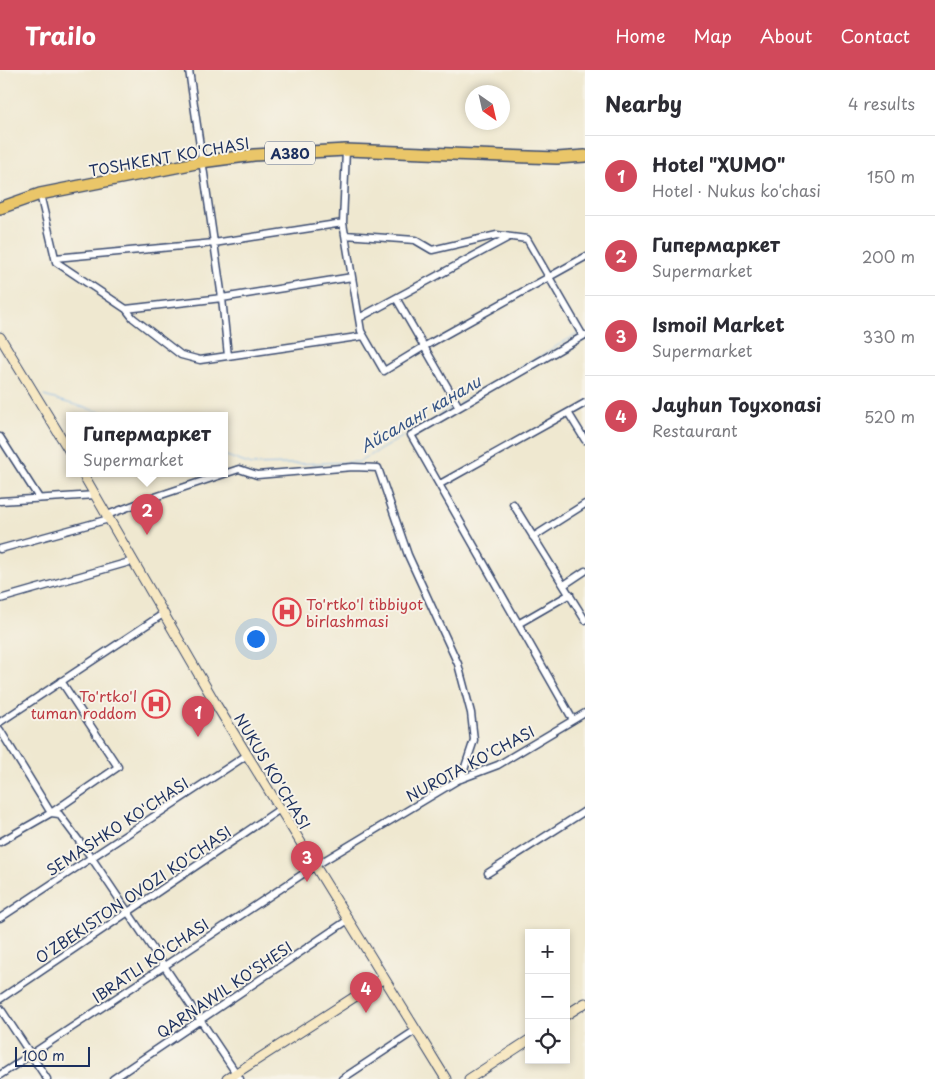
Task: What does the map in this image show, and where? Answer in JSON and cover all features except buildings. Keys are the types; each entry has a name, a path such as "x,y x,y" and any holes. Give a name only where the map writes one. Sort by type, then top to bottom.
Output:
{"highway":[{"name":"TOSHKENT KO'CHASI","path":"0,208 40,194 201,162 254,155 346,150 557,158 585,156"}],"main road":[{"path":"0,337 66,445"},
{"name":"NUKUS KO'CHASI","path":"85,477 163,614 247,755 446,1079"},
{"path":"227,1079 238,1076 384,978"},
{"path":"570,1012 585,1002"},
{"path":"469,1079 525,1043"}],"street":[{"path":"189,70 222,298 228,356"},
{"path":"346,150 343,223 361,331 384,371 425,346 585,257"},
{"path":"40,194 56,262 126,309 133,318 181,355 200,360 364,336"},
{"path":"55,258 214,242 343,223"},
{"path":"345,234 415,240 432,250 497,235 527,239 584,336 412,435 573,720"},
{"path":"359,318 509,236"},
{"path":"126,309 222,298 352,277"},
{"path":"396,298 460,407"},
{"path":"440,484 569,414 585,403"},
{"path":"569,414 585,440"},
{"path":"0,437 39,498"},
{"path":"228,474 239,470 257,476 353,467 378,468 408,555 458,664 471,713 474,740 461,779"},
{"path":"0,549 108,517 158,496 217,477"},
{"path":"0,500 96,495"},
{"path":"513,504 585,620"},
{"path":"533,537 585,504"},
{"path":"0,599 133,561"},
{"path":"564,585 585,571"},
{"path":"518,624 570,594"},
{"path":"0,722 163,614"},
{"path":"0,842 51,813 118,767 61,681"},
{"name":"NUROTA KO'CHASI","path":"315,866 461,779 498,765 585,713"},
{"path":"0,730 51,813"},
{"name":"SEMASHKO KO'CHASI","path":"0,918 247,755"},
{"name":"O'ZBEKISTON OVOZI KO'CHASI","path":"0,999 280,809"},
{"path":"488,873 585,812"},
{"path":"51,813 59,814 91,857 238,1076"},
{"name":"IBRATLI KO'CHASI","path":"0,1076 315,866"},
{"name":"QARNAWIL KO'SHESI","path":"113,1079 348,920"},
{"path":"0,1008 47,1079"},
{"path":"342,1079 416,1030"}],"waterway":[{"name":"Айсаланг канали","path":"460,403 579,333"},
{"name":"Айсаланг канали","path":"44,396 100,412"},
{"name":"Айсаланг канали","path":"438,416 454,406"},
{"name":"Айсаланг канали","path":"228,456 251,465 359,462 409,433"}],"place":[{"name":"Гипермаркет","path":"147,535"},
{"name":"To'rtko'l tibbiyot birlashmasi","path":"287,612"},
{"name":"To'rtko'l tuman roddom","path":"156,704"},
{"name":"Hotel \"XUMO\"","path":"198,737"},
{"name":"Ismoil Market","path":"307,882"},
{"name":"Jayhun Toyxonasi","path":"366,1013"}]}
